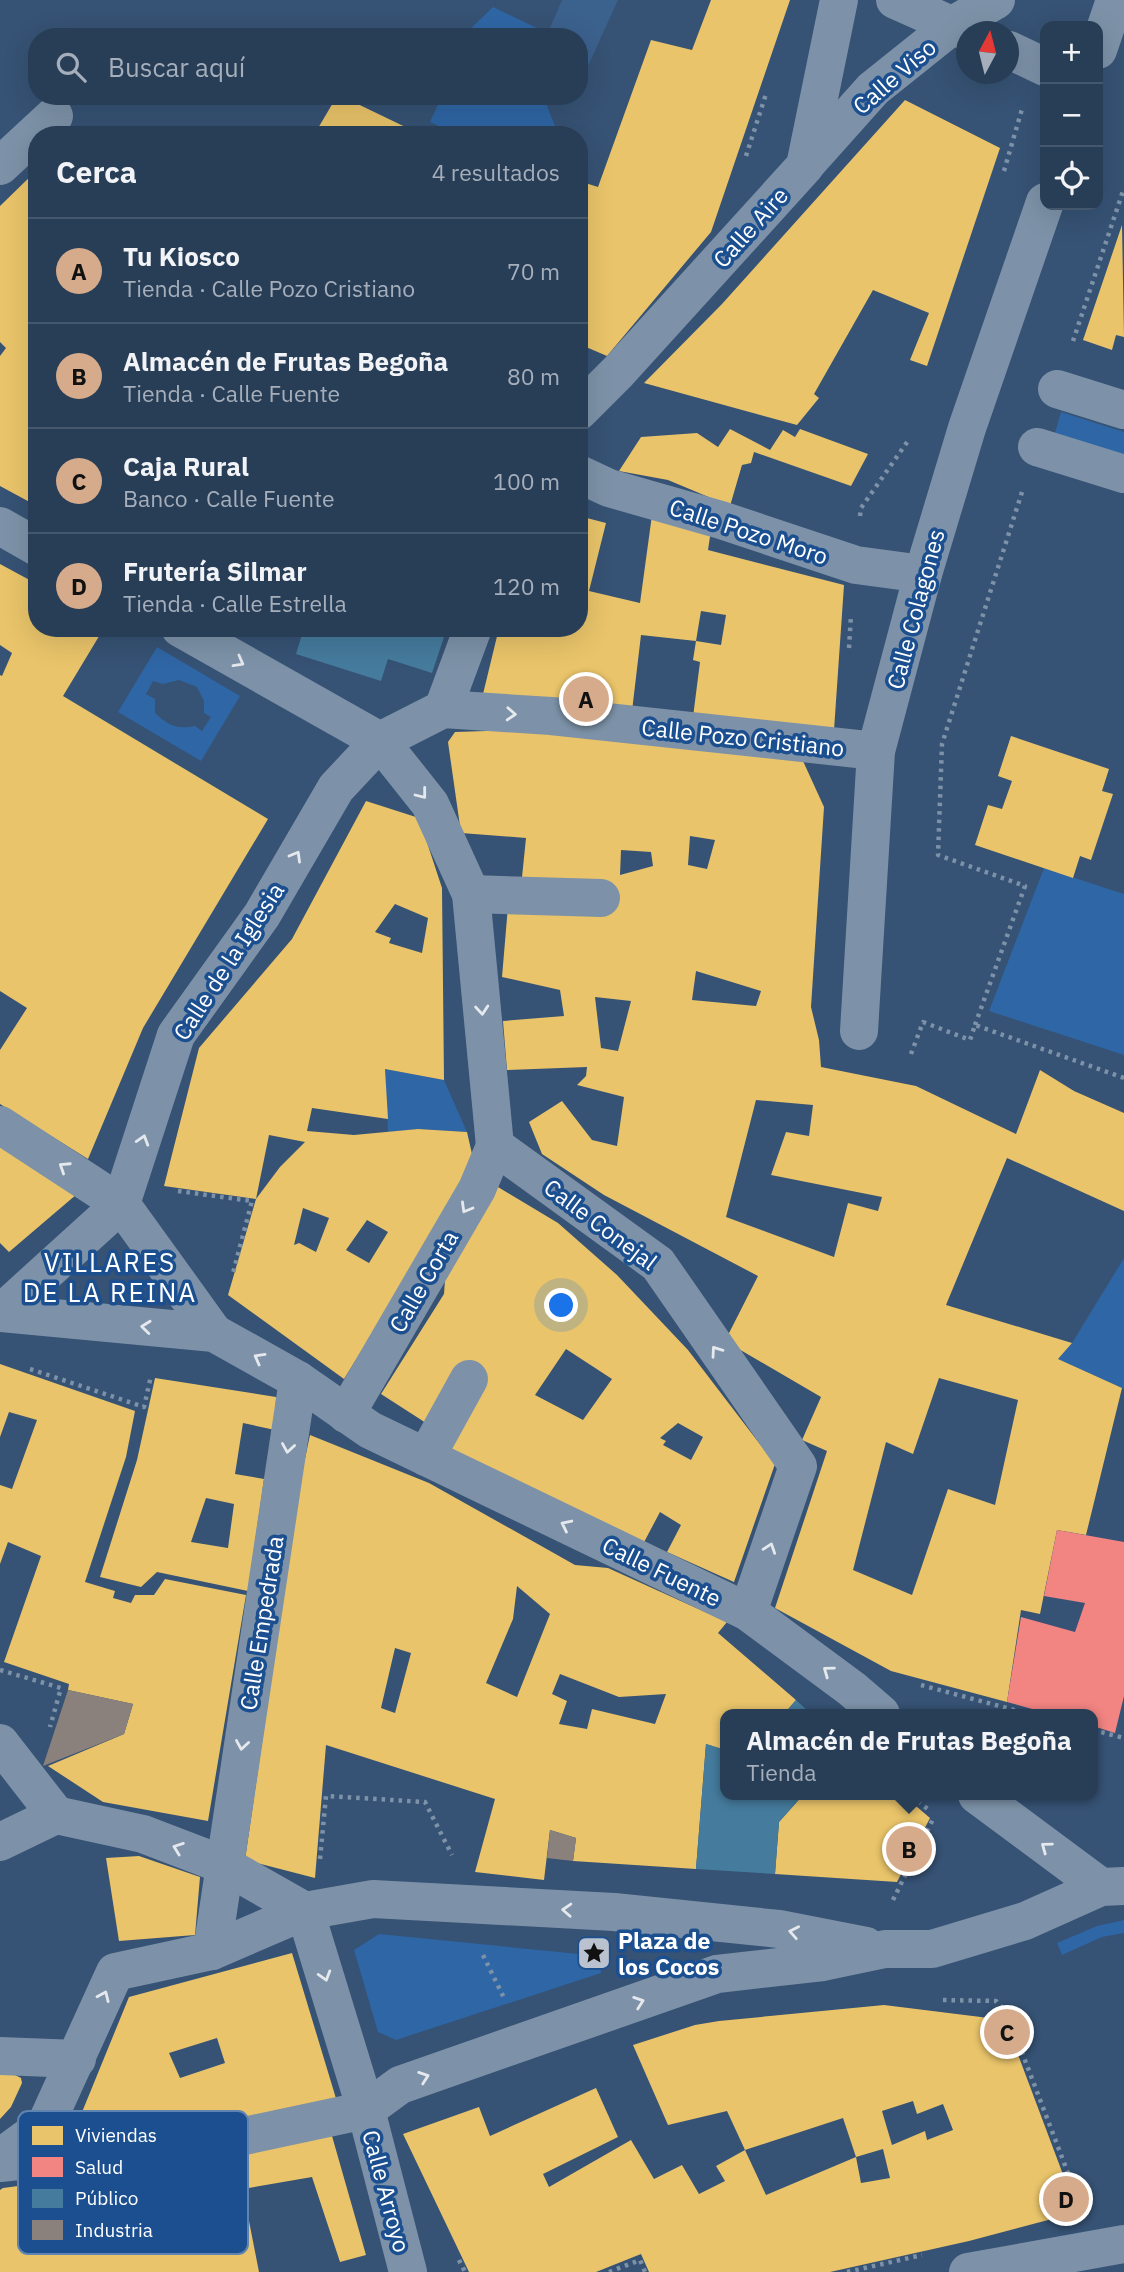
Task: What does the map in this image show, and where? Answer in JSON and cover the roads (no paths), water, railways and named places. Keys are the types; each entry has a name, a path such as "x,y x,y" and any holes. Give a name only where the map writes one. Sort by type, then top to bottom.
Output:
{"street":[{"name":"Calle Aire","path":"588,402 805,166 839,0"},
{"path":"895,0 956,26"},
{"name":"Calle Viso","path":"969,21 996,0"},
{"path":"1103,35 1115,0"},
{"name":"Calle Viso","path":"805,166 873,89 956,31"},
{"path":"1019,55 1040,65"},
{"path":"43,126 54,116"},
{"path":"0,166 28,140"},
{"name":"Calle Colagones","path":"859,1031 876,751 923,574 967,428 1042,210"},
{"path":"1057,389 1124,410"},
{"path":"1037,447 1124,474"},
{"name":"Calle Pozo Moro","path":"588,478 609,488 721,520 856,565 923,574"},
{"path":"0,526 28,542"},
{"path":"196,637 380,741 430,804 471,894 495,1146"},
{"path":"380,741 443,709 470,637"},
{"name":"Calle Pozo Cristiano","path":"443,709 551,716 876,751"},
{"name":"Calle de la Iglesia","path":"121,1204 176,1035 262,915 336,788 380,741"},
{"path":"471,894 601,898"},
{"path":"0,1125 121,1204 214,1334"},
{"name":"Calle Corta","path":"346,1414 477,1189 495,1146"},
{"name":"Calle Conejal","path":"495,1146 658,1264 798,1466 748,1612"},
{"path":"1,1313 121,1204"},
{"path":"1,1313 214,1334"},
{"name":"Calle Fuente","path":"214,1334 298,1380 370,1430 748,1612 875,1709"},
{"path":"426,1457 470,1379"},
{"name":"Calle Empedrada","path":"212,1951 298,1380"},
{"path":"0,1743 56,1815"},
{"path":"984,1800 1113,1887"},
{"path":"0,1842 56,1815 143,1834 224,1865 305,1911 366,2110"},
{"path":"248,2135 366,2110 400,2085 717,1974 823,1962 885,1950 932,1949 1025,1921 1113,1887"},
{"path":"52,2111 115,1972 212,1951 305,1911 373,1899 614,1912 779,1929 885,1950"},
{"path":"0,2056 77,2059"},
{"name":"Calle Arroyo","path":"366,2110 408,2272"},
{"path":"0,2161 18,2147"},
{"path":"0,2161 18,2159"},
{"path":"968,2272 1071,2262 1124,2245"}],"place":[{"name":"Tu Kiosco","path":"586,699"},
{"name":"Almacén de Frutas Begoña","path":"909,1849"},
{"name":"Plaza de los Cocos","path":"594,1953"},
{"name":"Caja Rural","path":"1007,2032"},
{"name":"Frutería Silmar","path":"1066,2199"}],"district":[{"name":"VILLARES DE LA REINA","path":"110,1277"}]}
